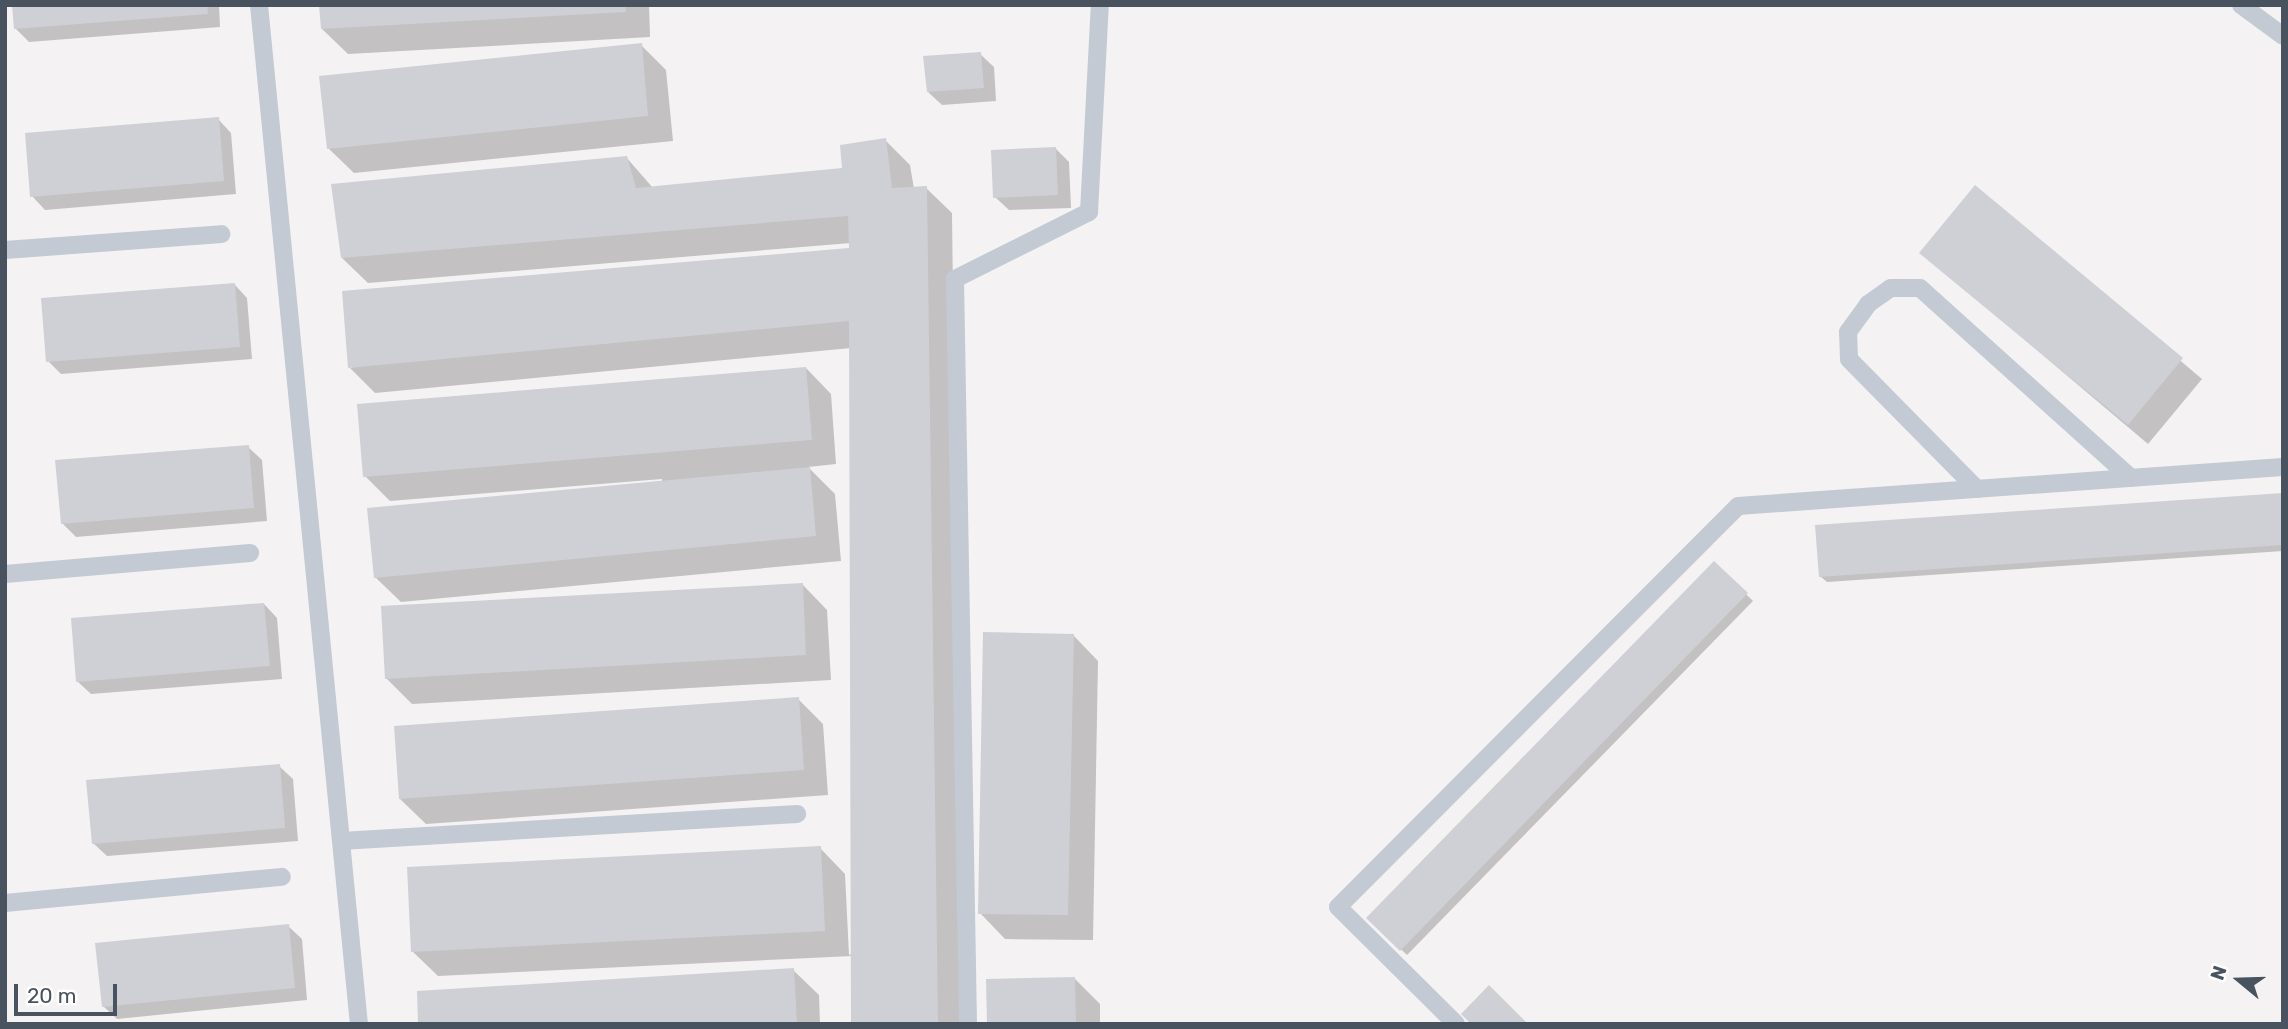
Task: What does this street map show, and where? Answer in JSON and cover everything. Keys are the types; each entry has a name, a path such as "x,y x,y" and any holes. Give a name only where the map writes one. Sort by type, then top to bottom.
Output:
{"lane":[{"path":"259,5 359,1024"},
{"path":"968,1024 955,279 1089,212 1100,5"},
{"path":"2241,5 2283,36"},
{"path":"5,250 221,234"},
{"path":"1977,489 1849,359 1849,332 1868,304 1891,288 1920,288 2131,478"},
{"path":"1456,1024 1338,907 1738,506 2283,467"},
{"path":"5,574 250,553"},
{"path":"341,841 797,814"},
{"path":"5,903 282,877"}],"building":[{"path":"12,5 207,5 208,14 14,29"},
{"path":"319,5 625,5 626,12 321,29"},
{"path":"642,43 648,116 327,149 319,76"},
{"path":"981,52 984,88 927,92 923,56"},
{"path":"219,117 224,181 30,197 25,133"},
{"path":"886,138 892,188 927,186 938,1024 851,1024 849,321 348,368 342,291 849,248 848,216 341,258 331,184 627,156 636,188 842,168 840,145"},
{"path":"1056,147 1058,195 993,198 991,150"},
{"path":"1975,185 2183,358 2128,425 1919,253"},
{"path":"235,283 240,347 46,362 41,298"},
{"path":"806,367 812,440 363,477 357,404"},
{"path":"249,445 254,508 61,524 55,460"},
{"path":"810,467 816,536 374,578 367,508"},
{"path":"2283,493 2283,545 1819,577 1815,525"},
{"path":"1714,561 1748,593 1400,951 1366,918"},
{"path":"803,583 806,655 385,679 381,606"},
{"path":"264,603 270,666 76,682 71,618"},
{"path":"983,632 1074,634 1068,915 978,914"},
{"path":"799,697 804,770 399,799 394,726"},
{"path":"280,764 285,828 92,844 86,780"},
{"path":"821,846 825,931 411,952 407,867"},
{"path":"289,924 295,988 102,1007 95,943"},
{"path":"794,968 797,1024 418,1024 417,991"},
{"path":"1075,977 1076,1024 987,1024 986,979"},
{"path":"1489,985 1528,1024 1471,1024 1461,1014"}]}
